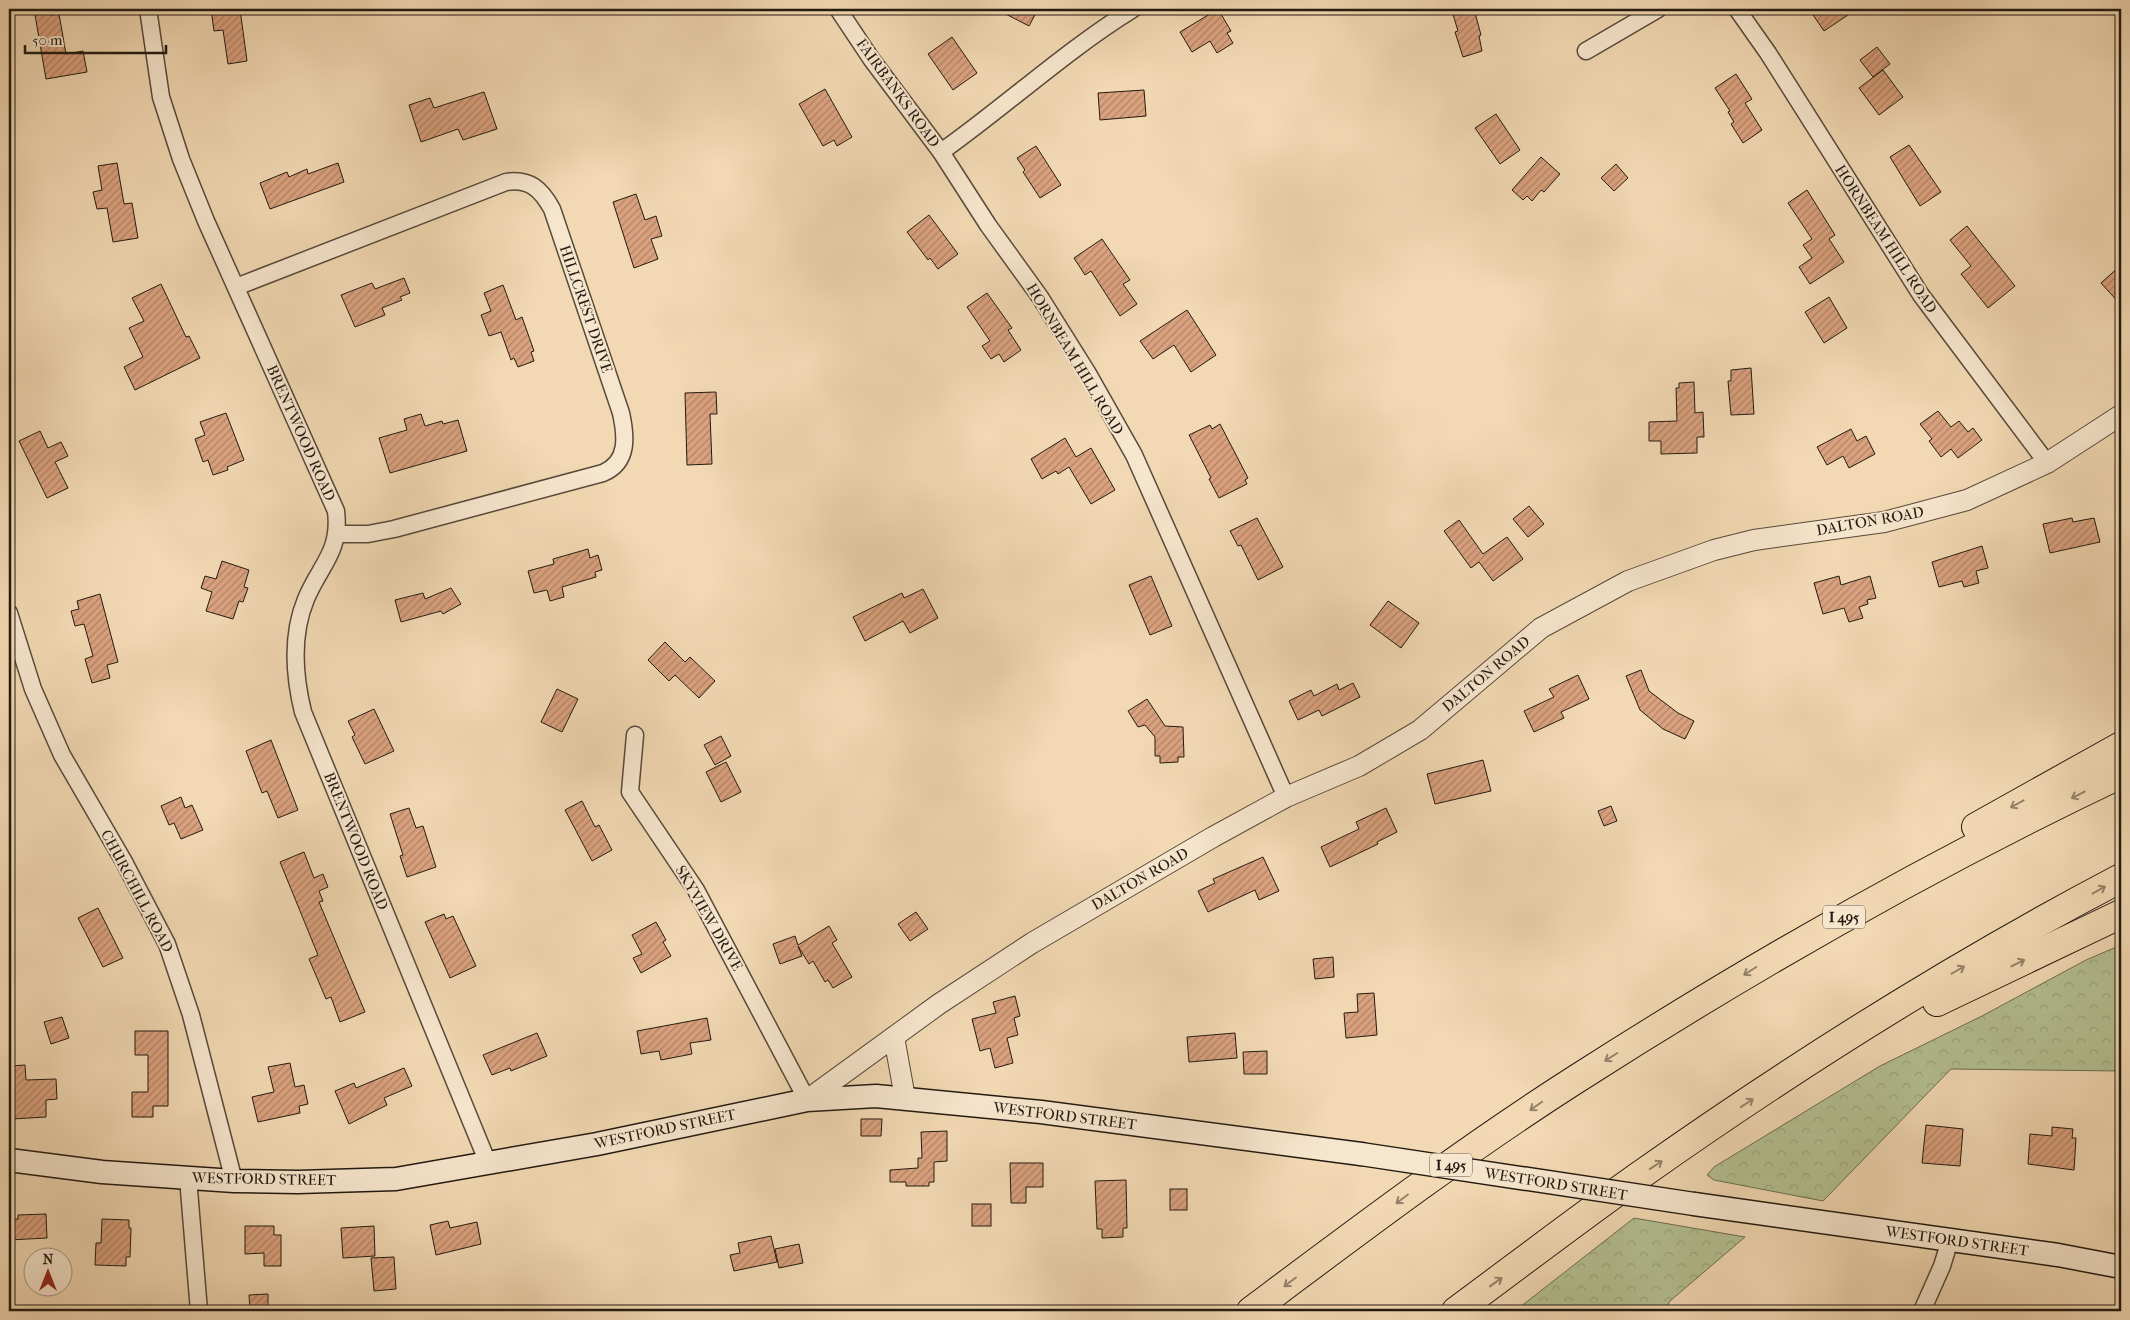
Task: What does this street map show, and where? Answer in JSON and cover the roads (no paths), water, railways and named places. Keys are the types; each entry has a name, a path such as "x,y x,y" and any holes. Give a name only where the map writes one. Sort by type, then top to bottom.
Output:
{"highway":[{"path":"1785,950 1926,855 2121,746"},
{"name":"I 495","path":"1251,1311 1411,1192 1576,1079 1785,950 1917,876 2121,774"},
{"path":"1456,1311 1638,1177 1800,1067 1952,974 2121,878"},
{"path":"1800,1067 2121,914"}],"main road":[{"name":"WESTFORD STREET","path":"9,1160 102,1172 188,1178 298,1182 396,1179 597,1144 808,1100 876,1096 1041,1112 1361,1154 1950,1240 2121,1267"}],"street":[{"name":"BRENTWOOD ROAD","path":"148,9 157,75 173,138 206,221 336,511 337,534 334,546 305,600 300,619 295,656 299,695 309,727 488,1163"},
{"name":"FAIRBANKS ROAD","path":"838,9 872,60 941,152"},
{"path":"941,152 986,120 1102,28 1133,9"},
{"path":"1586,51 1658,9"},
{"name":"HORNBEAM HILL ROAD","path":"1737,9 1768,53 1921,295 2047,463"},
{"name":"HORNBEAM HILL ROAD","path":"941,152 988,224 1040,297 1134,455 1286,797"},
{"name":"HILLCREST DRIVE","path":"236,287 506,182 519,181 533,185 544,195 552,209 620,413 625,441 621,459 611,470 603,473 394,529 368,534 337,534"},
{"name":"DALTON ROAD","path":"808,1100 939,1004 1032,943 1126,886 1286,797 1359,766 1420,730 1541,628 1628,581 1714,550 1754,540 1870,524 1946,507 1983,495 2047,463 2121,415"},
{"name":"CHURCHILL ROAD","path":"9,613 33,689 62,755 123,860 167,944 191,1015 234,1180"},
{"name":"SKYVIEW DRIVE","path":"635,735 630,792 696,890 808,1100"},
{"path":"894,1037 905,1098"},
{"path":"188,1178 199,1311"},
{"path":"1922,1311 1942,1266 1950,1240"}]}
